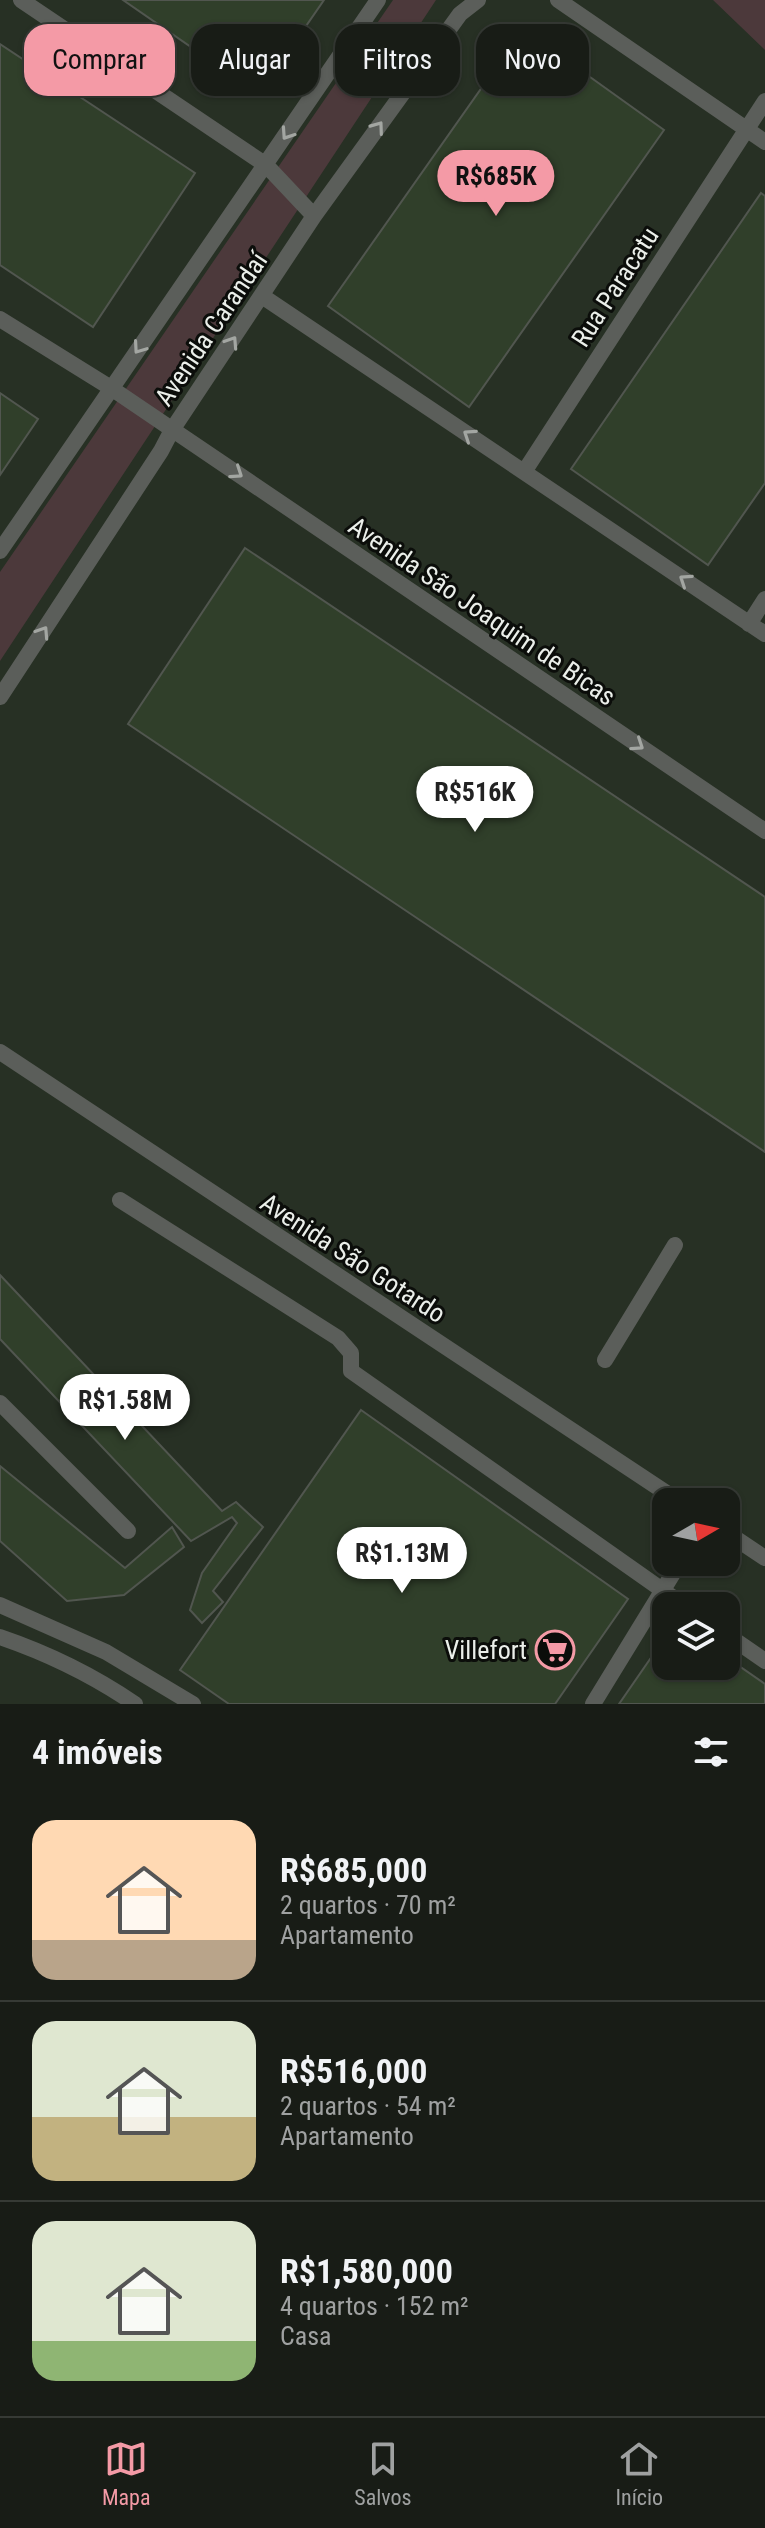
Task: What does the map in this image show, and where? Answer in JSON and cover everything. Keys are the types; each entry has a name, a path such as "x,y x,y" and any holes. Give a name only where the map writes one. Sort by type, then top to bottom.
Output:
{"lane":[{"path":"21,0 266,165 314,216"},
{"name":"Avenida Carandaí","path":"0,551 378,0"},
{"name":"Avenida Carandaí","path":"0,697 314,216 460,14 478,0"},
{"path":"558,0 765,142"},
{"name":"Rua Paracatu","path":"524,472 765,101"},
{"path":"262,296 765,634"},
{"name":"Avenida São Joaquim de Bicas","path":"0,319 111,388 765,831"},
{"path":"749,624 765,599"},
{"name":"Avenida São Gotardo","path":"0,1052 659,1488"},
{"path":"120,1200 338,1338 351,1353 351,1371 663,1591"},
{"path":"605,1360 675,1245"},
{"path":"0,1403 128,1531"},
{"path":"740,1541 765,1558"},
{"path":"593,1704 672,1576"},
{"path":"0,1605 106,1652 193,1704"},
{"path":"0,1637 32,1648 135,1704"},
{"path":"740,1644 765,1661"}],"shaded area":[{"path":"0,0 765,0 765,1704 0,1704"},
{"path":"393,0 436,0 420,24 377,24"},
{"path":"713,0 765,0 765,50"},
{"path":"335,84 335,96 373,96 0,661 0,572"}],"building":[{"path":"123,0 324,0 307,24 191,24 191,47 175,36 175,24 158,24"},
{"path":"0,44 24,60 24,96 79,96 195,173 93,327 0,265"},
{"path":"589,76 664,130 469,407 328,306 476,96 589,96"},
{"path":"761,193 765,196 765,483 708,565 571,469"},
{"path":"0,393 38,419 0,475"},
{"path":"245,548 765,897 765,1152 128,724"},
{"path":"0,1275 222,1511 236,1502 263,1527 213,1591 223,1602 202,1623 190,1610 202,1573 237,1523 232,1517 191,1541 0,1339"},
{"path":"361,1410 628,1599 555,1704 229,1704 180,1670"},
{"path":"0,1466 125,1568 172,1527 184,1547 124,1595 67,1601 0,1541"},
{"path":"652,1656 652,1680 740,1680 740,1667 765,1684 765,1704 619,1704"}],"place":[{"name":"Villefort","path":"555,1650"}]}
